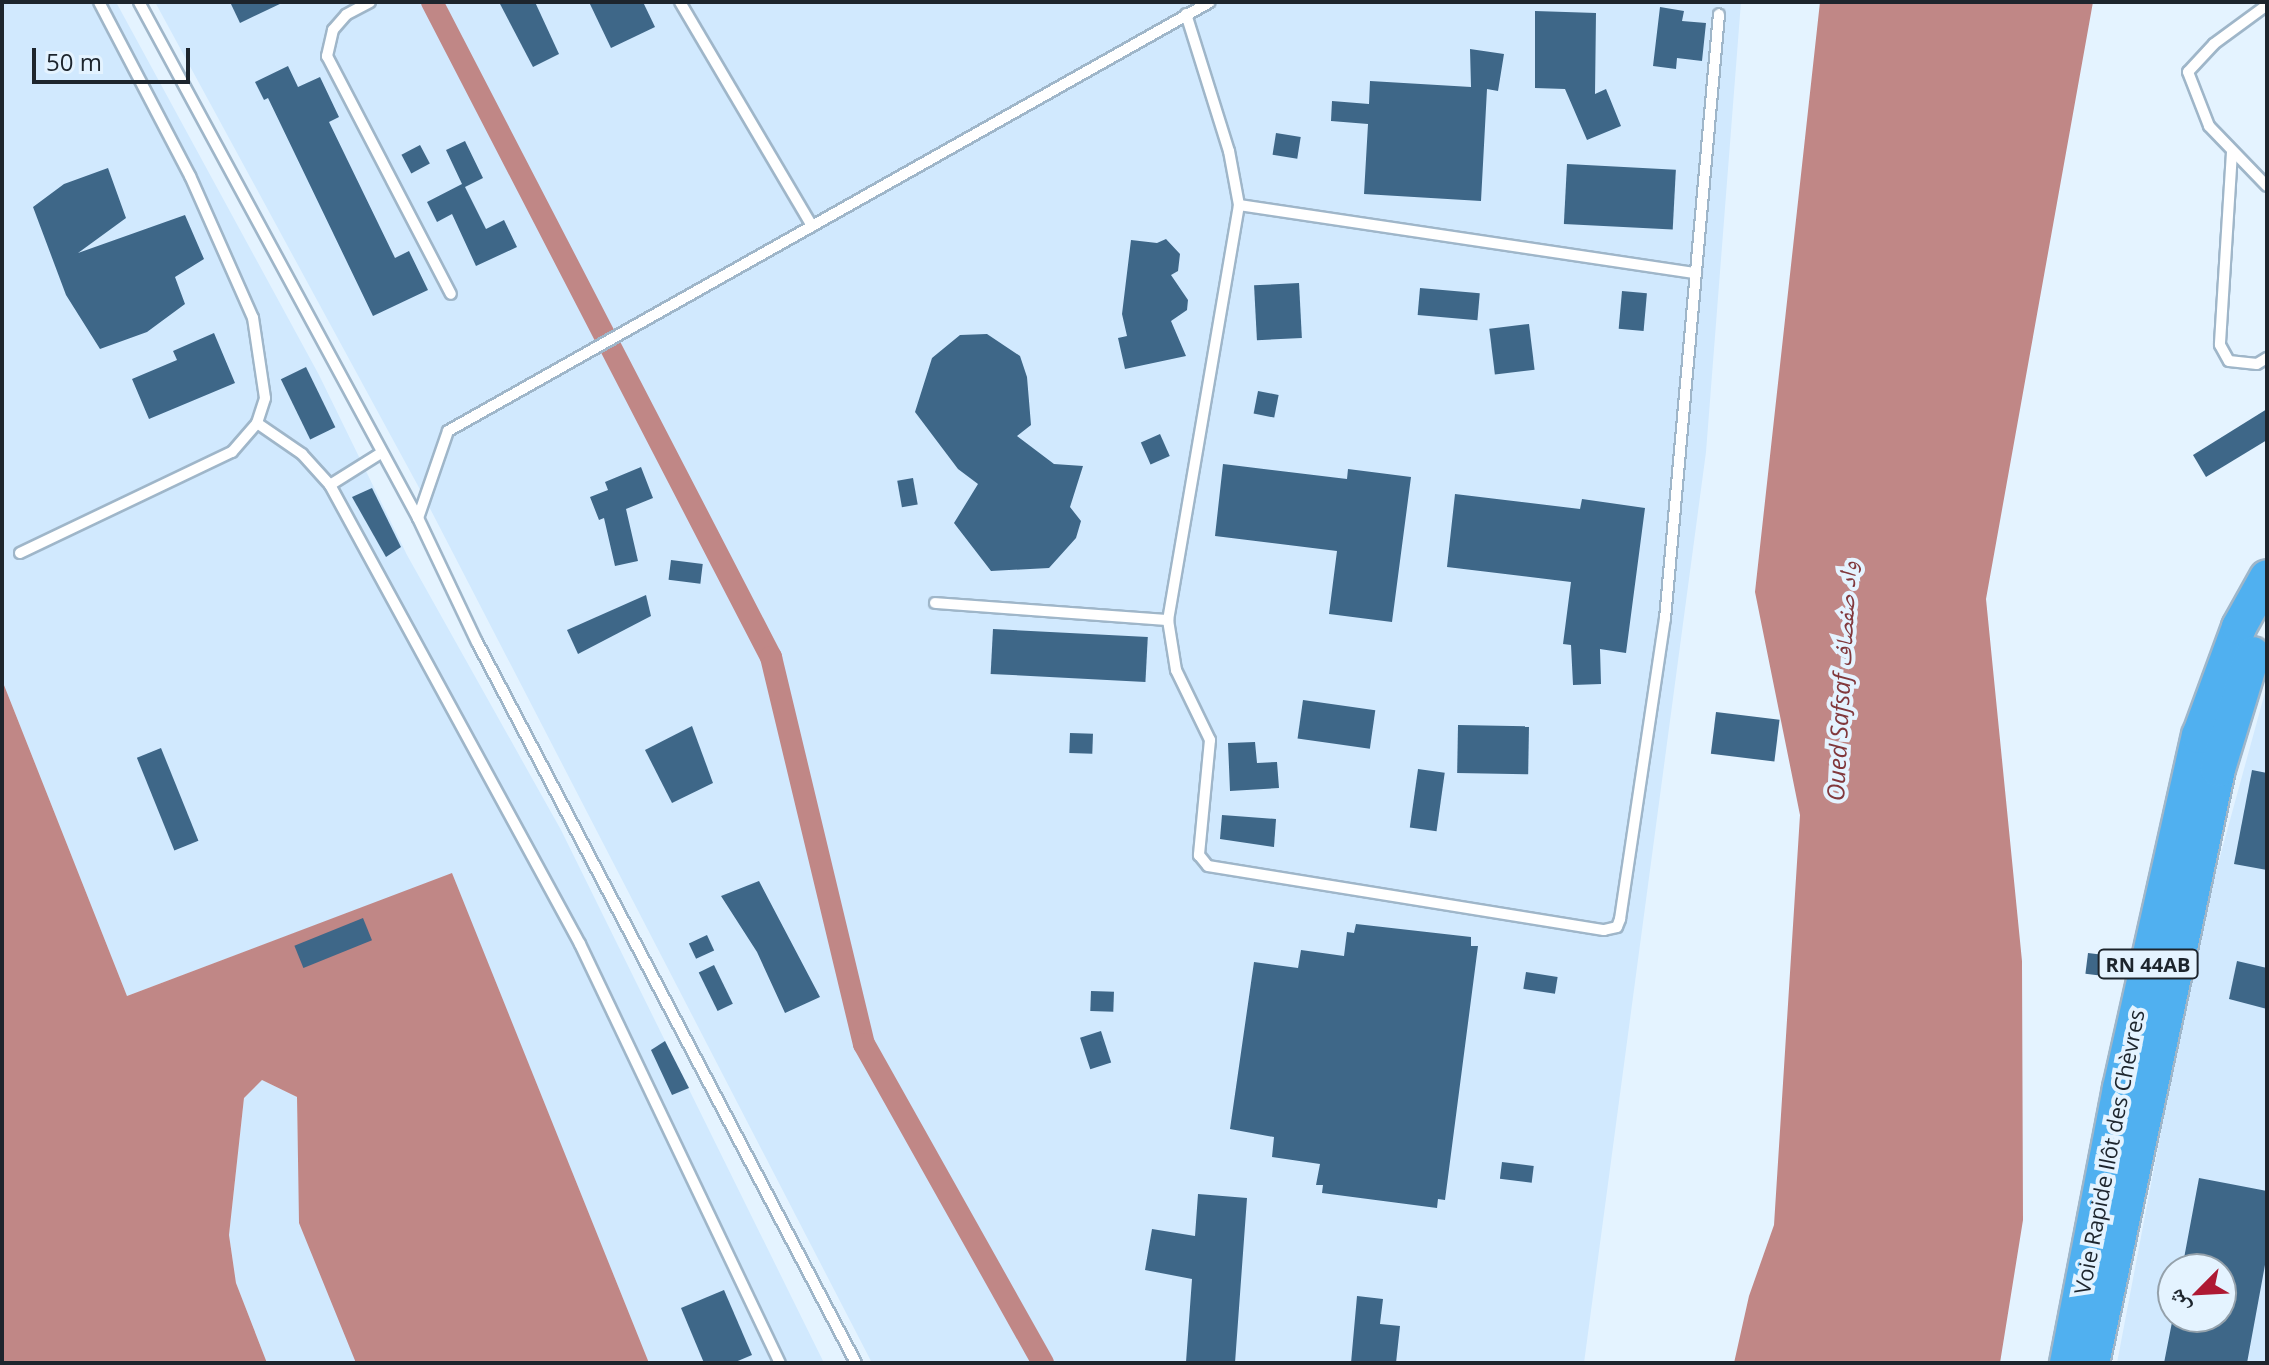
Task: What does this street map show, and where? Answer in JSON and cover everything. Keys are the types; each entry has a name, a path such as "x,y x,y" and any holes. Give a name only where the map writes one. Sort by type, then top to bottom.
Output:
{"highway":[{"name":"Voie Rapide Ilôt des Chèvres","path":"2067,1363 2120,1088 2199,736 2239,627 2267,577"},
{"name":"Voie Rapide Ilôt des Chèvres","path":"2092,1363 2218,769 2242,682 2267,622"}],"lane":[{"path":"20,553 232,452 257,423 265,398 253,318 190,176 99,2"},
{"path":"139,2 418,518 484,656 856,1363"},
{"path":"370,2 346,15 333,30 327,56 451,294"},
{"path":"680,2 812,226"},
{"path":"418,518 448,431 1210,2"},
{"path":"2267,5 2214,44 2188,72 2209,126 2267,186"},
{"path":"1186,14 1229,151 1239,205 1168,620 1176,670 1210,740 1199,855 1208,866 1604,930 1617,927 1665,619 1719,14"},
{"path":"2232,152 2220,345 2229,361 2257,364 2267,358"},
{"path":"1239,205 1696,273"},
{"path":"257,423 302,454 330,485 580,944 780,1363"},
{"path":"330,485 381,453"},
{"path":"935,603 1168,620"}],"shaded area":[{"path":"2,2 116,2 319,375 407,555 561,830 824,1363 649,1363 452,874 127,996 2,680"},
{"path":"155,2 1741,2 1706,452 1584,1363 872,1363 423,495"},
{"path":"2267,685 2267,1363 2117,1363 2198,937"},
{"path":"262,1080 297,1097 299,1200 356,1363 267,1363 236,1283 229,1235 244,1098"}],"water":[{"name":"Oued Safsaf واد صفصاف","path":"1820,2 2093,2 1986,599 2022,961 2023,1220 2000,1363 1734,1363 1749,1296 1774,1225 1800,815 1755,592"},
{"path":"2,680 127,996 452,873 649,1363 356,1363 299,1223 297,1097 262,1080 244,1098 229,1235 236,1283 267,1363 2,1363"}],"building":[{"path":"230,2 284,2 240,23"},
{"path":"499,2 535,2 559,54 533,67"},
{"path":"589,2 643,2 655,27 611,48"},
{"path":"1660,7 1684,11 1682,21 1706,23 1702,61 1677,58 1676,69 1653,66"},
{"path":"1535,11 1596,13 1595,94 1606,89 1621,126 1587,140 1565,89 1535,88"},
{"path":"1470,49 1504,54 1498,91 1487,89 1481,201 1364,194 1368,124 1331,121 1332,101 1369,104 1370,81 1471,87"},
{"path":"288,66 298,87 320,77 339,117 329,122 395,258 409,251 428,290 373,316 268,98 264,100 255,82"},
{"path":"1276,133 1301,137 1297,159 1273,155"},
{"path":"465,141 483,178 465,187 486,229 504,220 517,247 476,266 452,214 437,222 427,202 462,184 446,150"},
{"path":"420,145 430,164 411,173 401,155"},
{"path":"1567,164 1676,170 1673,230 1564,224"},
{"path":"108,168 126,218 78,253 185,215 204,259 175,277 185,304 147,332 100,349 66,295 33,207 64,184"},
{"path":"1166,239 1180,254 1178,271 1171,275 1188,300 1187,310 1171,321 1186,356 1125,369 1118,338 1127,336 1122,314 1131,240 1157,243"},
{"path":"1299,283 1302,338 1257,340 1254,285"},
{"path":"1420,288 1480,293 1477,320 1418,315"},
{"path":"1622,291 1647,293 1644,331 1619,329"},
{"path":"1529,324 1535,370 1495,375 1489,329"},
{"path":"214,333 235,383 149,419 132,379 177,360 173,351"},
{"path":"987,334 1020,356 1027,377 1031,425 1017,436 1054,464 1083,466 1070,507 1081,521 1076,538 1049,568 991,571 954,523 978,484 958,469 915,412 932,358 960,335"},
{"path":"306,367 335,427 310,439 281,379"},
{"path":"1258,391 1279,395 1274,418 1254,414"},
{"path":"2267,409 2267,440 2206,477 2193,455"},
{"path":"1160,434 1170,456 1151,464 1141,443"},
{"path":"1223,464 1347,479 1348,469 1411,477 1392,622 1329,614 1337,551 1215,536"},
{"path":"641,467 653,498 626,509 638,561 615,566 604,518 599,520 590,497 608,490 605,482"},
{"path":"913,478 918,505 902,507 897,481"},
{"path":"372,488 401,547 386,557 352,497"},
{"path":"1455,494 1580,509 1582,499 1645,508 1626,653 1600,649 1601,684 1573,685 1571,645 1563,644 1571,582 1447,567"},
{"path":"671,560 703,564 700,584 669,580"},
{"path":"646,595 651,616 578,654 567,630"},
{"path":"993,629 1148,637 1145,682 991,674"},
{"path":"1303,700 1375,710 1370,749 1298,739"},
{"path":"1716,712 1780,720 1774,761 1711,754"},
{"path":"1458,725 1529,726 1528,774 1457,773"},
{"path":"692,726 713,783 672,803 645,750"},
{"path":"1070,733 1093,734 1092,754 1069,753"},
{"path":"1255,742 1257,763 1277,762 1279,788 1230,791 1228,743"},
{"path":"161,748 198,841 174,850 137,758"},
{"path":"1418,769 1445,773 1437,831 1410,827"},
{"path":"2252,770 2267,773 2267,870 2234,864"},
{"path":"1222,815 1276,819 1274,847 1220,839"},
{"path":"759,881 820,997 785,1013 757,952 721,896"},
{"path":"363,918 372,940 303,968 294,946"},
{"path":"1356,924 1471,937 1471,946 1478,946 1445,1200 1438,1199 1437,1208 1322,1193 1323,1185 1316,1185 1320,1164 1272,1157 1274,1137 1230,1129 1254,962 1298,968 1301,950 1344,956 1347,932 1354,933"},
{"path":"707,935 714,950 696,959 689,943"},
{"path":"2088,953 2127,958 2124,979 2085,974"},
{"path":"2237,961 2267,968 2267,1009 2229,999"},
{"path":"714,965 733,1004 718,1011 699,972"},
{"path":"1526,972 1558,977 1555,994 1523,989"},
{"path":"1091,991 1114,992 1113,1012 1090,1011"},
{"path":"1101,1031 1111,1062 1090,1069 1080,1038"},
{"path":"665,1041 689,1088 672,1095 651,1050"},
{"path":"1502,1162 1534,1166 1532,1183 1500,1179"},
{"path":"2199,1178 2267,1191 2267,1254 2247,1363 2164,1363 2170,1333 2237,1333 2237,1253 2185,1253"},
{"path":"1198,1194 1247,1198 1235,1363 1186,1362 1192,1279 1145,1270 1152,1229 1195,1236"},
{"path":"724,1290 752,1355 733,1363 704,1363 681,1308"},
{"path":"1357,1296 1383,1299 1380,1324 1400,1326 1396,1363 1351,1363"}],"waterway":[{"path":"432,2 771,657 864,1044 1043,1363"}]}
